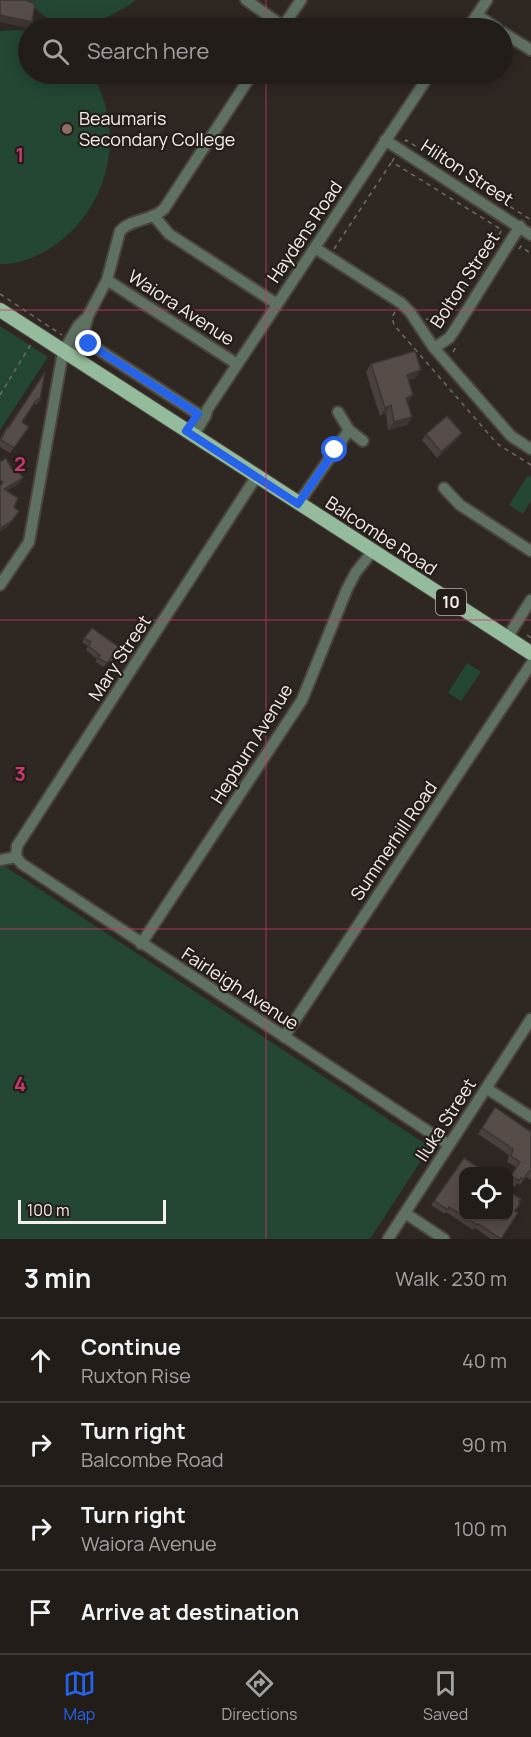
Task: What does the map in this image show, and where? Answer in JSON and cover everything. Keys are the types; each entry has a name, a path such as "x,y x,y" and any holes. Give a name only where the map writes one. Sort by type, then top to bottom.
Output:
{"main road":[{"name":"Balcombe Road","path":"0,310 531,653"}],"street":[{"path":"246,0 271,18"},
{"path":"289,18 301,0"},
{"path":"475,18 487,0"},
{"path":"477,15 482,18"},
{"path":"513,39 531,50"},
{"path":"68,355 82,339 88,316 107,280 120,231 128,224 154,216 164,208 245,84"},
{"name":"Haydens Road","path":"189,434 423,84"},
{"name":"Hilton Street","path":"385,140 531,235"},
{"path":"154,216 169,234 277,304"},
{"name":"Bolton Street","path":"438,346 454,331 520,226"},
{"name":"Bolton Street","path":"315,248 401,303 511,436 531,449"},
{"name":"Waiora Avenue","path":"107,280 237,364"},
{"path":"0,585 28,542 68,355 78,326 88,316"},
{"path":"82,339 203,412"},
{"path":"338,412 349,430 363,441"},
{"path":"298,504 349,430"},
{"name":"Mary Street","path":"16,857 17,846 256,477"},
{"path":"444,488 460,505 531,551"},
{"name":"Hepburn Avenue","path":"141,944 302,700 347,589 372,552"},
{"path":"507,638 531,600"},
{"name":"Summerhill Road","path":"284,1037 531,664"},
{"path":"0,860 16,857"},
{"name":"Fairleigh Avenue","path":"16,857 22,864 141,944 449,1145"},
{"name":"Iluka Street","path":"388,1239 531,1020"},
{"path":"486,1088 531,1117"},
{"path":"405,1213 444,1239"}],"path":[{"path":"329,257 406,140 531,220"},
{"path":"392,162 502,230 441,322 438,346 452,354 458,345"},
{"path":"515,255 521,246 531,254"},
{"path":"441,322 395,311 392,322 493,439 531,465"},
{"path":"0,395 36,334"}],"green space":[{"path":"27,0 136,0 116,13 103,18 48,18"},
{"path":"18,30 18,84 97,84 103,97 109,121 110,145 99,192 87,213 72,231 52,247 34,257 20,262 0,264 0,31"},
{"path":"0,326 48,357 0,430"},
{"path":"528,475 531,477 531,501 523,514 509,505"},
{"path":"467,663 481,672 461,701 448,693"},
{"path":"3,865 430,1147 370,1239 0,1239 0,866"}],"building":[{"path":"0,0 26,0 35,4 33,18 18,19 0,15"},
{"path":"415,351 421,370 407,375 413,395 406,398 412,417 394,422 391,405 385,408 371,364"},
{"path":"45,372 40,400 35,402 22,422 29,427 14,448 1,440 7,427"},
{"path":"447,416 462,433 441,452 426,434"},
{"path":"6,458 12,469 16,467 23,478 4,489 18,498 14,507 19,511 12,521 0,528 0,486 3,482 0,480 0,462"},
{"path":"92,628 120,648 114,659 111,657 107,663 98,658 100,655 88,646 91,642 84,638"},
{"path":"495,1107 531,1132 531,1172 529,1171 524,1179 521,1178 519,1181 513,1177 513,1173 520,1162 511,1156 513,1149 482,1128"},
{"path":"464,1158 478,1167 459,1167 459,1213 449,1207 448,1210 434,1201"},
{"path":"513,1194 521,1199 515,1211 518,1213 513,1221"},
{"path":"471,1221 513,1221 501,1239"}],"place":[{"name":"Beaumaris Secondary College","path":"67,129"}],"route":[{"path":"89,344 198,414 186,431 298,504 335,450"}]}
